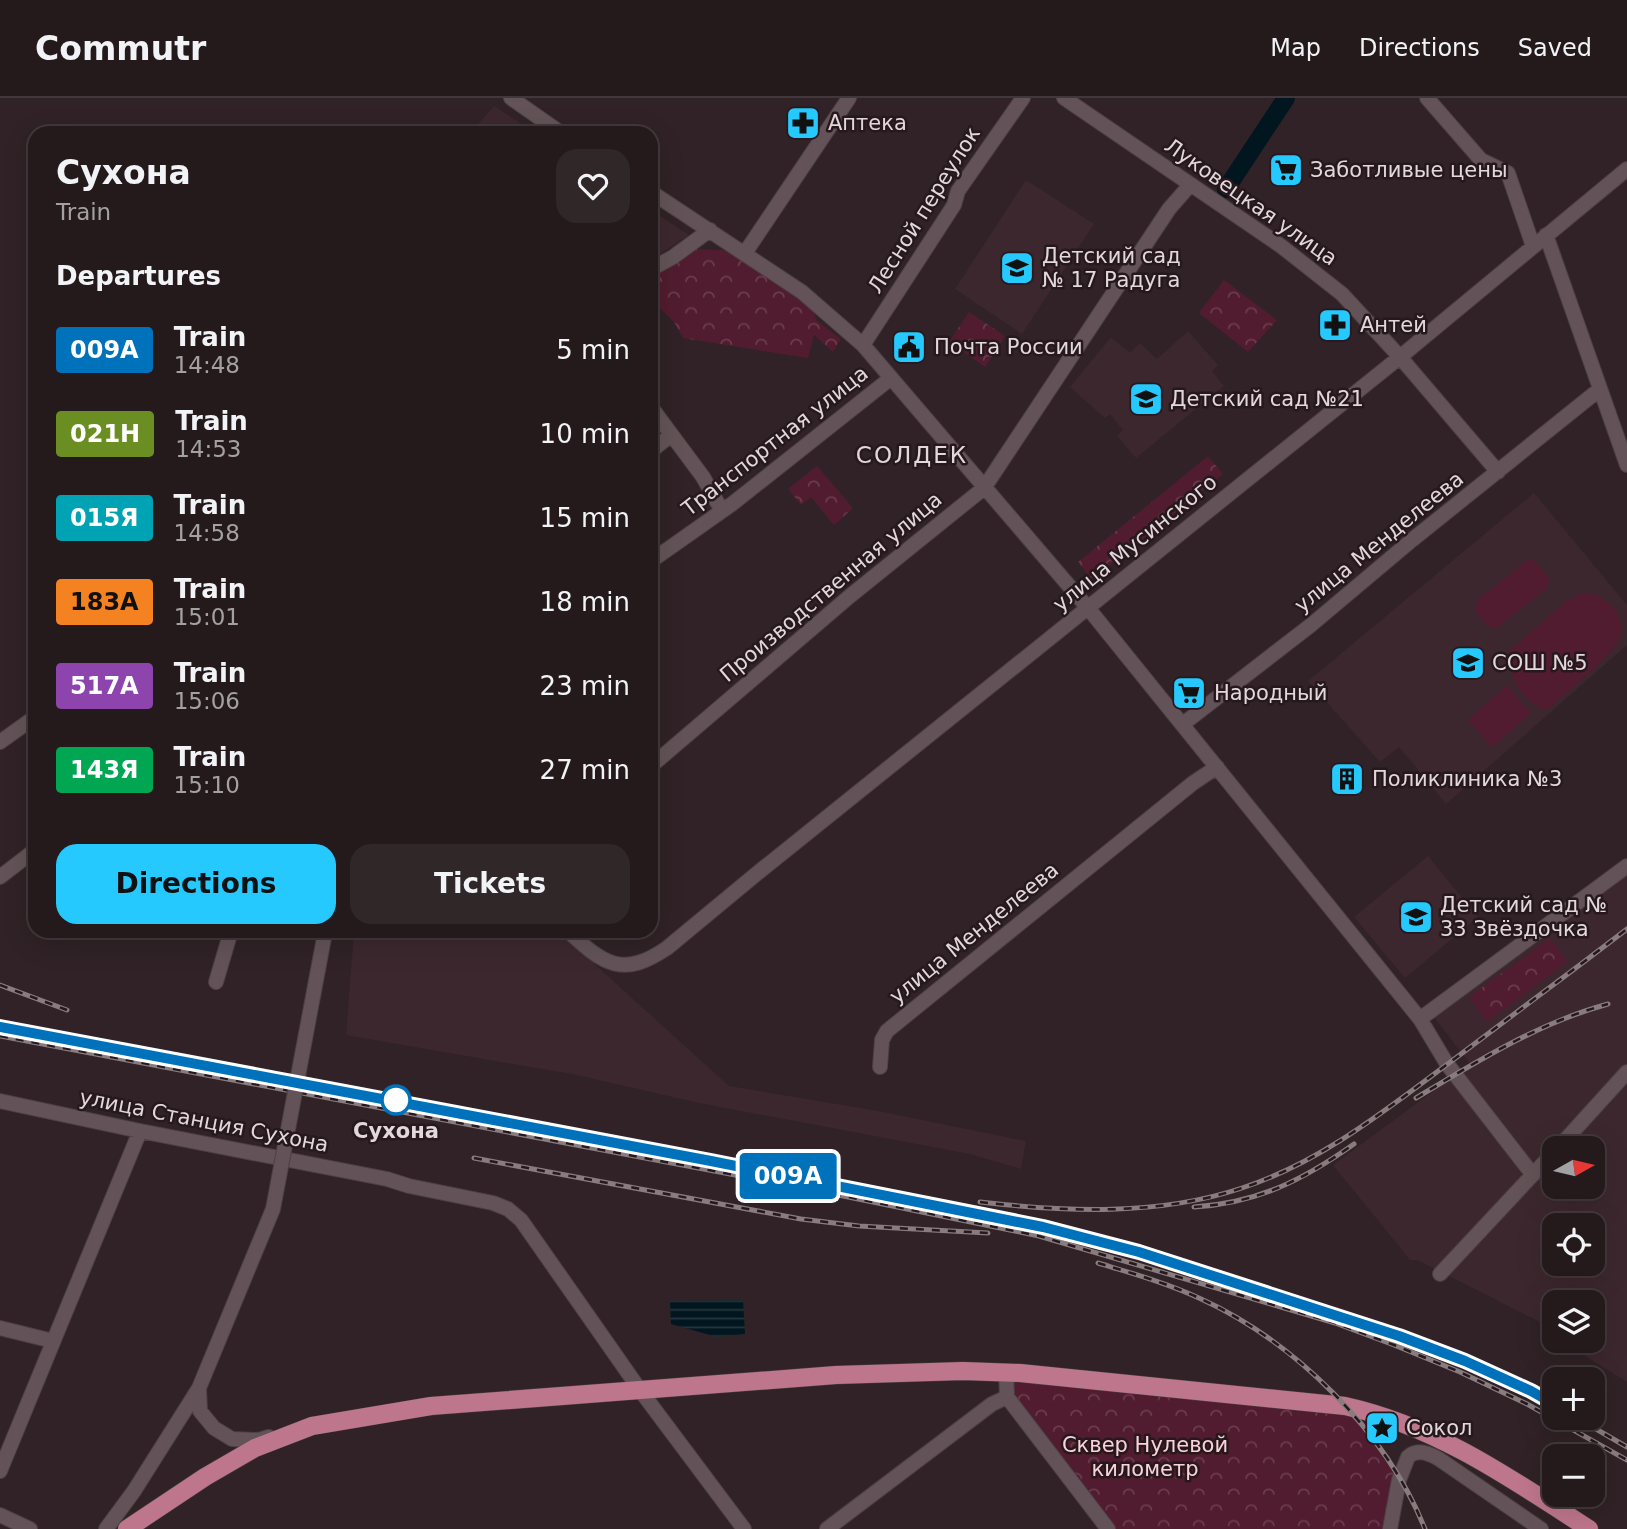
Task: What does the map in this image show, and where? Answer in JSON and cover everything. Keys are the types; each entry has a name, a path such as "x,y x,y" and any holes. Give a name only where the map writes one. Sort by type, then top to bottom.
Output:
{"main road":[{"path":"127,1529 205,1477 255,1448 313,1426 431,1406 836,1375 963,1371 1006,1372 1345,1406 1377,1413 1403,1422 1508,1476 1588,1529"}],"street":[{"path":"511,98 551,126"},
{"path":"744,253 849,98"},
{"name":"Лесной переулок","path":"863,345 954,205 958,191 1023,98"},
{"name":"Луковецкая улица","path":"1064,98 1281,246 1342,294 1498,472"},
{"path":"1427,98 1481,160 1508,173 1533,246"},
{"name":"улица Мусинского","path":"576,938 606,962 622,966 644,961 667,948 1400,357 1627,169"},
{"name":"Производственная улица","path":"658,760 860,588 984,488 1169,209 1190,185"},
{"path":"658,197 802,292 863,345 1088,608 1183,724 1420,1019 1447,1064 1533,1175"},
{"path":"658,265 710,230"},
{"path":"1546,235 1627,465"},
{"name":"Транспортная улица","path":"658,556 722,511 891,378"},
{"name":"улица Менделеева","path":"1183,724 1311,625 1600,389"},
{"path":"658,417 703,477 722,511"},
{"path":"658,445 671,435"},
{"path":"0,742 28,722"},
{"name":"улица Менделеева","path":"880,1067 882,1040 887,1031 1217,767"},
{"path":"0,877 28,855"},
{"path":"1420,1019 1627,866"},
{"path":"216,982 229,938"},
{"path":"106,1529 134,1491 199,1388 273,1209 324,938"},
{"path":"1569,1136 1627,1072"},
{"name":"улица Станция Сухона","path":"0,1101 140,1132 387,1179 493,1203 508,1209 521,1220 640,1390 744,1529"},
{"path":"0,1471 140,1132"},
{"path":"1440,1275 1542,1165"},
{"path":"0,1328 53,1341"},
{"path":"1006,1372 1007,1397 1108,1529"},
{"path":"199,1388 200,1411 214,1428 232,1439 259,1440 313,1426"},
{"path":"827,1529 992,1404 1007,1397"},
{"path":"1390,1529 1399,1480 1408,1457 1412,1453 1426,1452 1480,1485 1541,1529"},
{"path":"0,1515 30,1529"}],"shaded area":[{"path":"494,106 524,126 476,126"},
{"name":"Детский сад № 17 Радуга","path":"1026,180 1094,224 1022,334 955,289"},
{"path":"658,215 689,235 658,255"},
{"name":"Детский сад №21","path":"1188,331 1218,365 1212,371 1224,386 1136,458 1117,436 1123,430 1110,414 1105,418 1070,387 1111,337 1130,353 1140,343 1157,359"},
{"name":"СОШ №5","path":"1534,493 1627,605 1627,645 1446,804 1399,747 1380,762 1308,681"},
{"name":"Детский сад № 33 Звёздочка","path":"1428,856 1478,917 1405,978 1354,917"},
{"path":"1627,876 1627,1382 1581,1353 1605,1353 1605,1290 1542,1290 1542,1323 1417,1260 1410,1260 1333,1165 1470,1064 1434,1017"},
{"path":"353,938 566,938 729,1086 878,1111 1026,1141 1021,1169 970,1154 699,1103 577,1075 346,1035"}],"green space":[{"path":"685,248 731,251 813,305 816,320 841,339 833,352 814,335 808,358 683,338 674,322 658,306 658,274"},
{"path":"1224,280 1277,320 1248,352 1199,313"},
{"path":"969,312 1005,336 985,367 949,342"},
{"path":"1208,456 1223,474 1092,580 1078,562"},
{"path":"817,466 853,508 834,525 811,497 801,505 788,489"},
{"path":"1529,559 1534,560 1549,578 1547,588 1498,627 1488,627 1475,612 1477,600"},
{"path":"1583,593 1597,595 1612,606 1620,619 1620,636 1600,663 1550,707 1543,710 1528,700 1516,685 1510,668 1510,650 1567,600"},
{"path":"1507,685 1531,713 1492,747 1468,720"},
{"path":"1550,938 1568,961 1487,1022 1469,997"},
{"name":"Сквер Нулевой километр","path":"1006,1372 1345,1406 1375,1443 1399,1480 1390,1529 1108,1529 1007,1397"}],"water":[{"path":"743,1300 745,1334 717,1337 671,1324 670,1301"}],"waterway":[{"path":"1226,189 1286,98"}],"railway":[{"path":"980,1202 1046,1208 1145,1207 1210,1197 1271,1177 1325,1150 1376,1117 1627,929"},
{"path":"0,985 67,1010"},
{"path":"1416,1098 1533,1032 1608,1004"},
{"path":"0,1036 814,1190 1039,1236 1335,1323 1394,1345 1527,1404 1627,1460"},
{"path":"1194,1207 1239,1201 1279,1188 1354,1144"},
{"path":"474,1158 801,1219 859,1226 988,1233"},
{"path":"1056,1230 1139,1252 1227,1280"},
{"path":"1098,1263 1199,1298 1269,1338 1302,1364 1333,1393 1387,1458 1425,1529"},
{"path":"1400,1337 1478,1367 1542,1398"},
{"path":"1598,1430 1627,1447"}],"train":[{"name":"009А","path":"0,1027 171,1057 1043,1227 1139,1252 1399,1336 1465,1361 1542,1397"}],"place":[{"name":"Аптека","path":"803,123"},
{"name":"Заботливые цены","path":"1286,170"},
{"name":"Детский сад № 17 Радуга","path":"1017,268"},
{"name":"Антей","path":"1335,325"},
{"name":"Почта России","path":"909,347"},
{"name":"Детский сад №21","path":"1146,399"},
{"name":"СОШ №5","path":"1468,663"},
{"name":"Народный","path":"1189,693"},
{"name":"Поликлиника №3","path":"1347,779"},
{"name":"Детский сад № 33 Звёздочка","path":"1416,917"},
{"name":"Сухона","path":"396,1100"},
{"name":"Сокол","path":"1382,1428"}],"district":[{"name":"СОЛДЕК","path":"912,455"}]}
